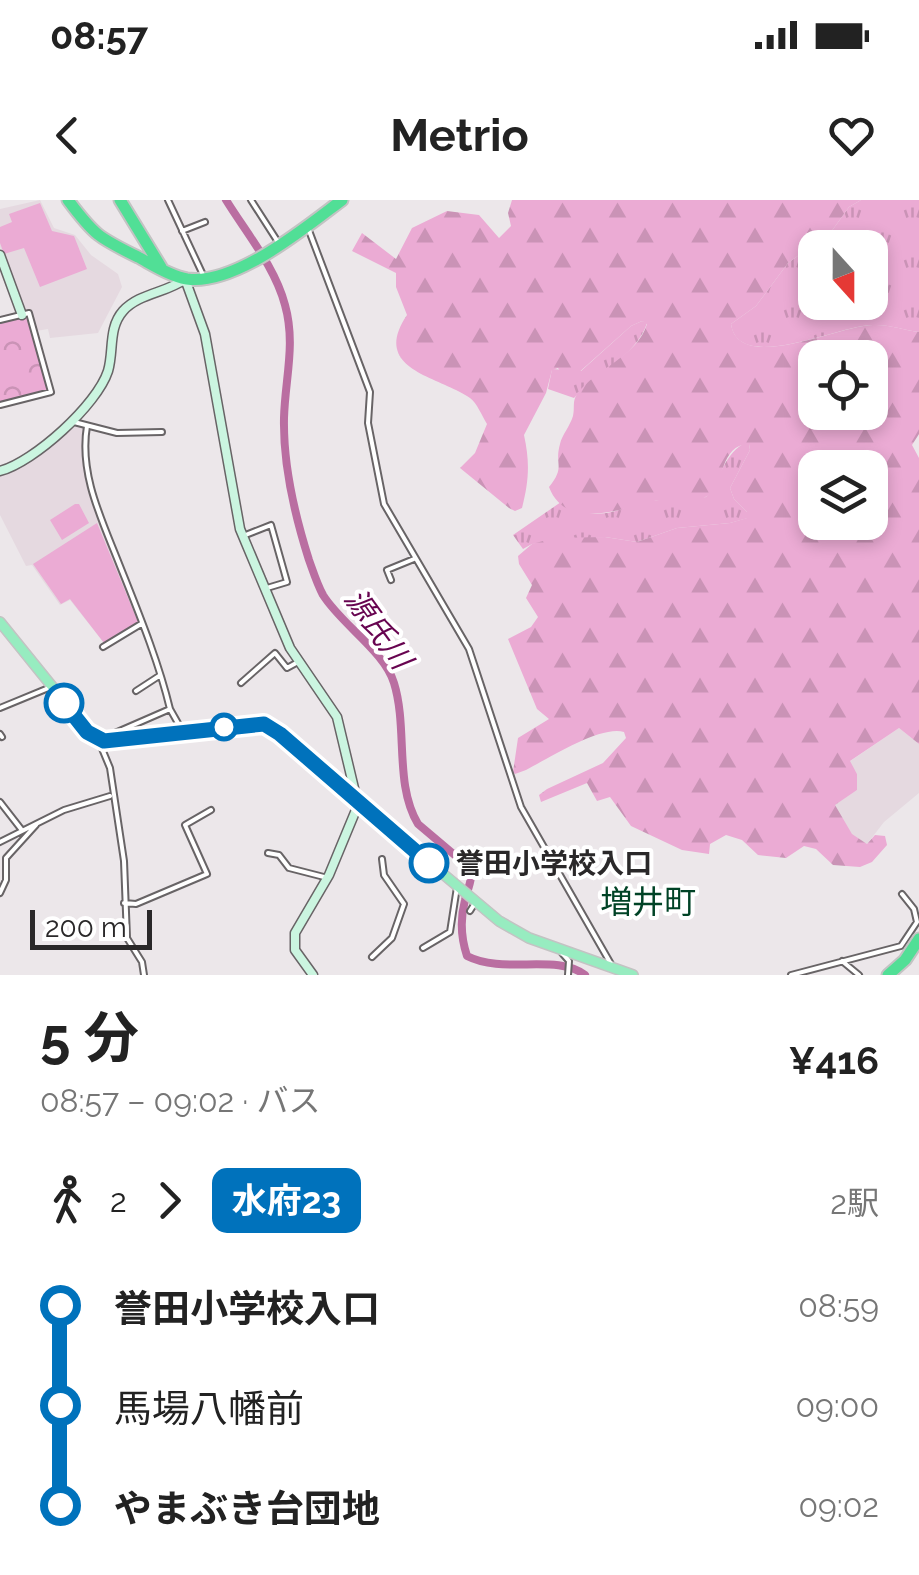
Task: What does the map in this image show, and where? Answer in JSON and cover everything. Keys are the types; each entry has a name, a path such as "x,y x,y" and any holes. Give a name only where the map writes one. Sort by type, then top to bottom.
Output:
{"highway":[{"path":"68,200 94,234 186,279 204,277 266,254 308,228 342,200"},
{"path":"120,200 157,265"},
{"path":"888,975 905,960 919,939"}],"main road":[{"path":"0,622 87,732 99,740 120,741 264,724 472,904 510,929 633,975"}],"street":[{"path":"168,200 204,277"},
{"path":"252,200 281,246"},
{"path":"182,231 206,222"},
{"path":"308,228 370,392 368,423 384,504 469,649 521,807 614,968"},
{"path":"0,256 22,315"},
{"path":"0,471 74,422 106,375 121,313 132,302 186,279 208,345 242,536 298,662 328,701 340,726 358,802 328,878 299,923 293,940 299,957 313,975"},
{"path":"0,320 30,313 51,392 0,405"},
{"path":"74,422 117,433 162,432"},
{"path":"87,426 84,450 98,518 170,709 183,732"},
{"path":"242,536 271,525 287,582 265,589"},
{"path":"391,580 387,570 415,559"},
{"path":"103,646 141,624"},
{"path":"241,683 275,653 287,668 298,662"},
{"path":"136,691 159,676"},
{"path":"0,708 51,687"},
{"path":"144,975 142,962 126,938 124,861 110,768 99,740 170,709"},
{"path":"0,842 40,821 112,795"},
{"path":"0,802 22,829"},
{"path":"124,903 136,904 207,874 185,825 210,810"},
{"path":"0,894 6,880 6,858 40,821"},
{"path":"268,853 279,855 289,868 328,878"},
{"path":"372,957 392,938 404,904 384,874 382,860"},
{"path":"423,948 450,932 458,888"},
{"path":"791,975 893,950 908,938 917,922 902,894"},
{"path":"561,950 569,961 568,975"},
{"path":"842,961 859,975"}],"shaded area":[{"path":"40,200 54,228 75,235 91,255 118,274 122,287 98,333 50,338 48,329 36,331 31,311 25,312 0,247 0,209"},
{"path":"72,426 82,427 95,511 139,623 105,644 70,600 60,605 32,565 26,566 0,515 0,474"},
{"path":"899,728 919,744 919,793 884,822 867,844 852,835 834,805 857,790 857,774 849,762"}],"green space":[{"path":"512,200 861,200 849,207 832,230 798,230 798,256 788,263 756,306 731,324 738,339 752,346 798,343 798,430 888,430 888,340 808,340 873,325 919,332 919,434 912,445 919,458 919,744 899,728 850,761 857,774 857,790 835,805 852,834 867,844 875,835 885,836 887,845 872,862 860,867 833,865 816,849 804,846 786,858 758,855 742,840 726,835 710,844 709,854 682,850 631,826 610,797 597,801 587,783 541,802 539,795 547,789 603,763 626,738 624,732 602,733 526,770 513,772 518,738 549,719 537,709 508,639 531,627 538,617 526,598 532,585 518,556 532,544 554,538 605,537 637,542 677,528 747,518 730,488 750,450 749,444 732,451 713,490 701,499 660,500 596,514 568,509 557,501 549,487 557,474 560,444 573,416 575,397 635,345 647,324 642,321 631,326 576,375 565,378 558,368 552,370 546,393 524,435 528,472 522,508 509,508 460,468 475,453 487,424 470,398 402,360 397,348 398,333 407,315 396,287 396,273 352,251 362,233 396,259 412,228 447,211 479,215 499,238 511,226 508,213"},
{"path":"861,200 919,200 919,332 872,325 770,347 751,346 738,339 731,324 756,306 788,263 798,256 798,320 888,320 888,230 832,230 849,207"},
{"path":"40,203 52,231 74,236 87,269 40,287 24,248 4,254 0,227 12,222 9,214"},
{"path":"29,315 49,390 0,403 0,322"},
{"path":"647,323 634,346 574,398 548,389 552,369 581,371 631,326"},
{"path":"743,444 749,444 750,450 730,488 748,518 677,528 637,542 605,537 532,544 523,549 513,535 561,502 576,510 601,514 645,502 706,497 730,455"},
{"path":"79,504 89,523 62,540 50,520"},
{"path":"97,523 138,622 104,643 70,599 61,604 33,564"}],"waterway":[{"name":"源氏川","path":"226,200 267,264 285,305 290,348 284,418 286,453 309,560 323,595 382,660 394,683 406,791 418,824 470,868 462,921 467,956 497,964 560,965 585,975"}],"bus line":[{"name":"水府23","path":"64,703 87,732 104,741 264,724 429,863"}],"place":[{"name":"誉田小学校入口","path":"429,863"}],"district":[{"name":"増井町","path":"648,902"}]}
